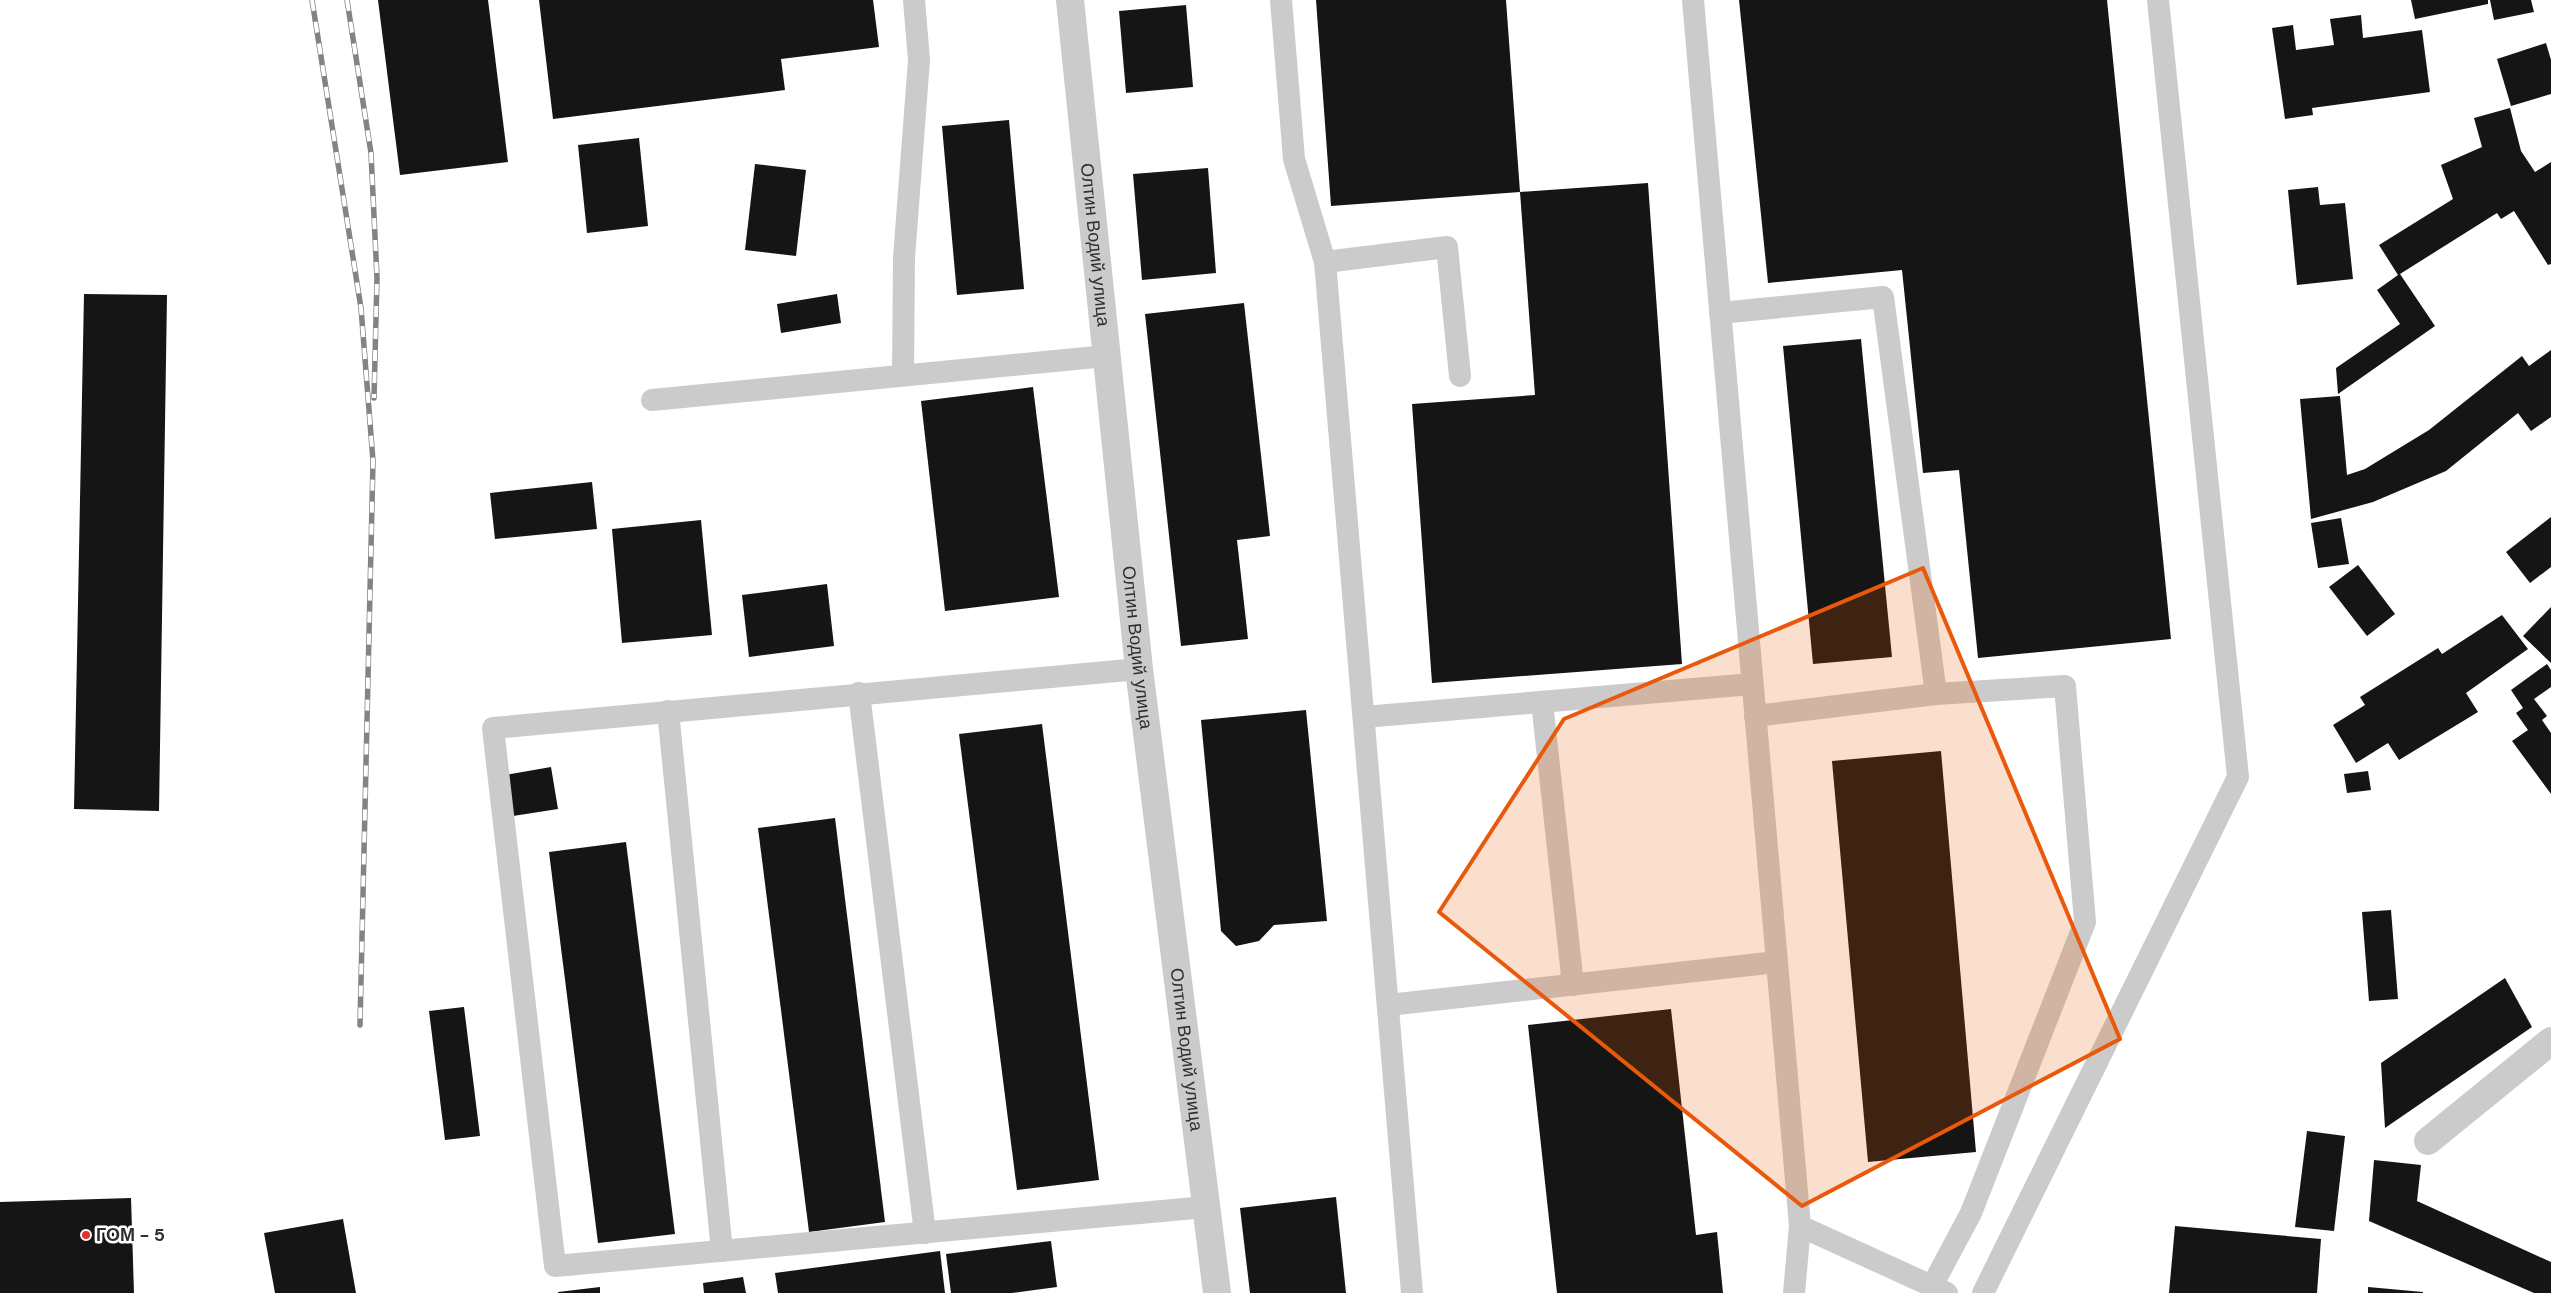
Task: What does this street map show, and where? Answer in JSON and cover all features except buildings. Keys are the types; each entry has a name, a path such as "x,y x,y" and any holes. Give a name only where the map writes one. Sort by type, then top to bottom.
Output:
{"street":[{"name":"Олтин Водий улица","path":"1070,0 1139,668 1217,1293"},
{"path":"2428,1141 2551,1041"}],"lane":[{"path":"903,376 904,258 919,60 914,0"},
{"path":"1280,0 1294,159 1325,262 1412,1293"},
{"path":"1693,0 1800,1226 1794,1293"},
{"path":"1983,1293 2238,777 2158,0"},
{"path":"1325,262 1447,247 1460,376"},
{"path":"1720,313 1883,297 1936,694"},
{"path":"652,400 1106,356"},
{"path":"1139,668 493,728 555,1266 1206,1207"},
{"path":"1364,717 1752,684"},
{"path":"1755,716 1936,694 2065,686 2085,922 1940,1290 1800,1226"},
{"path":"859,693 925,1233"},
{"path":"1542,702 1573,984"},
{"path":"668,711 722,1251"},
{"path":"1388,1006 1777,962"}],"highlighted area":[{"path":"1923,568 2120,1039 1802,1206 1439,912 1564,719"}],"railway":[{"path":"312,0 361,308 373,461 360,1025"},
{"path":"347,0 371,153 377,278 374,398"}],"place":[{"name":"ГОМ - 5","path":"86,1235"}]}
